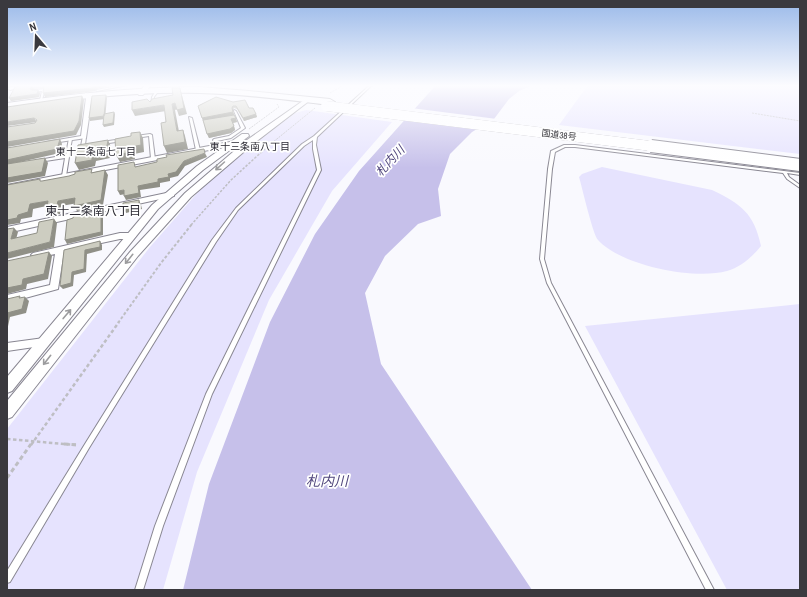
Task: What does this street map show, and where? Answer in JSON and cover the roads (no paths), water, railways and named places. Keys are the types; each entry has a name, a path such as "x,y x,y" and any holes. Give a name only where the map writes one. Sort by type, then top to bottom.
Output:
{"highway":[{"name":"国道38号","path":"409,113 800,165"},
{"name":"国道38号","path":"416,113 800,160"}],"street":[{"path":"42,144 84,136 86,113"},
{"path":"7,387 156,207 200,168 282,113"},
{"path":"7,412 134,254 188,195 286,113"},
{"path":"7,187 217,146 250,142"},
{"path":"7,230 171,194"},
{"path":"30,257 120,236 132,236"},
{"path":"7,299 55,287 60,250"},
{"path":"7,347 44,342"}],"lane":[{"path":"217,146 215,140 230,138 243,128 236,113"},
{"path":"7,579 87,446 214,241 237,209 304,145 341,113"},
{"path":"230,118 238,116"},
{"path":"190,118 198,150"},
{"path":"98,144 150,135 153,159"},
{"path":"84,136 83,146 91,145"},
{"path":"140,590 160,526 210,394 319,170 319,162 314,141 315,137"},
{"path":"64,176 70,139"},
{"path":"710,590 549,283 542,259 553,151 566,146 575,146 800,174"},
{"path":"37,161 68,156"},
{"path":"784,172 788,178 800,187"}],"water":[{"name":"札内川","path":"411,113 499,113 494,119 472,132 450,154 438,189 441,216 418,224 385,256 365,293 381,364 532,590 183,590 209,484 270,322 315,234 359,171"}],"district":[{"name":"東十三条南八丁目","path":"250,146"},
{"name":"東十二条南七丁目","path":"96,151"},
{"name":"東十二条南八丁目","path":"93,211"}]}
